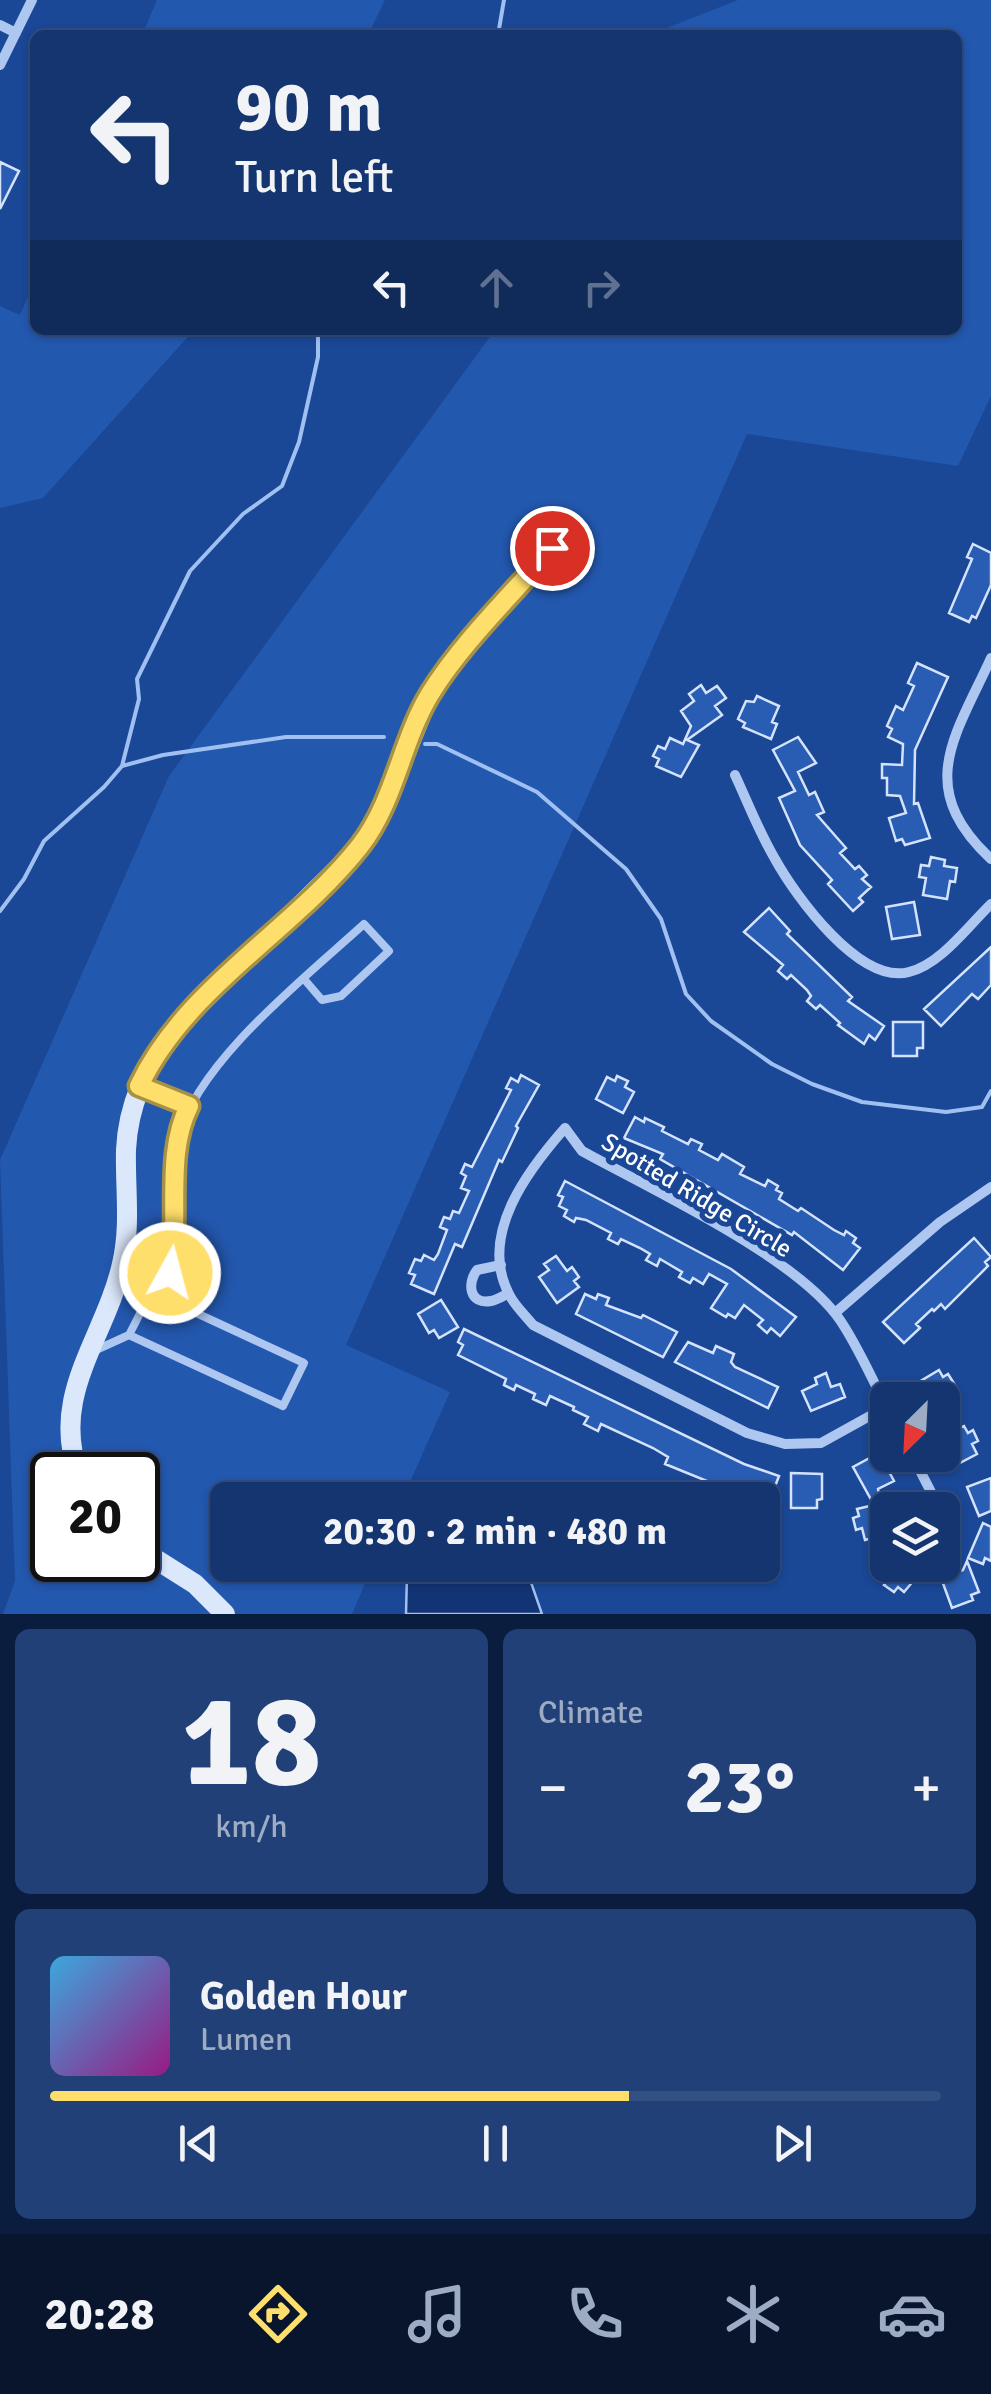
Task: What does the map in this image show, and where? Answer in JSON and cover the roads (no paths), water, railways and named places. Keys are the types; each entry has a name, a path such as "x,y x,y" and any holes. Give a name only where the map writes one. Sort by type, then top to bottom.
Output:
{"street":[{"path":"0,66 32,0"},
{"path":"0,25 16,33"},
{"path":"74,1452 69,1414 74,1390 109,1308 123,1260 128,1195 126,1150 139,1086 172,1031 372,831 428,698 446,671 552,548"},
{"path":"991,658 952,743 946,781 960,824 991,859"},
{"path":"736,775 766,843 789,883 845,947 867,965 892,973 915,970 935,957 991,904"},
{"name":"Spotted Ridge Circle","path":"870,1417 821,1443 785,1444 748,1433 533,1325 508,1294 501,1265 502,1231 513,1198 541,1155 565,1128 582,1150 765,1254 807,1287 834,1313 872,1382"},
{"path":"834,1313 940,1222 991,1187"},
{"path":"501,1265 477,1270 470,1288 483,1302 508,1294"},
{"path":"160,1562 195,1584 225,1614"}],"lane":[{"path":"164,1298 175,1248 177,1142 189,1106 227,1054 304,979 364,924 389,951 341,996 322,1000 304,979"},
{"path":"139,1086 189,1106"},
{"path":"90,1352 129,1335 151,1292 304,1363 282,1406 129,1335"}],"waterway":[{"path":"499,30 504,0"},
{"path":"0,911 24,879 44,841 122,766 139,699 137,679 190,571 243,514 282,486 299,442 318,357 318,335"},
{"path":"122,766 163,755 286,737 384,737"},
{"path":"425,744 437,744 537,792 626,869 661,919 686,994 711,1021 772,1064 862,1102 946,1112 982,1107 991,1091"}]}
